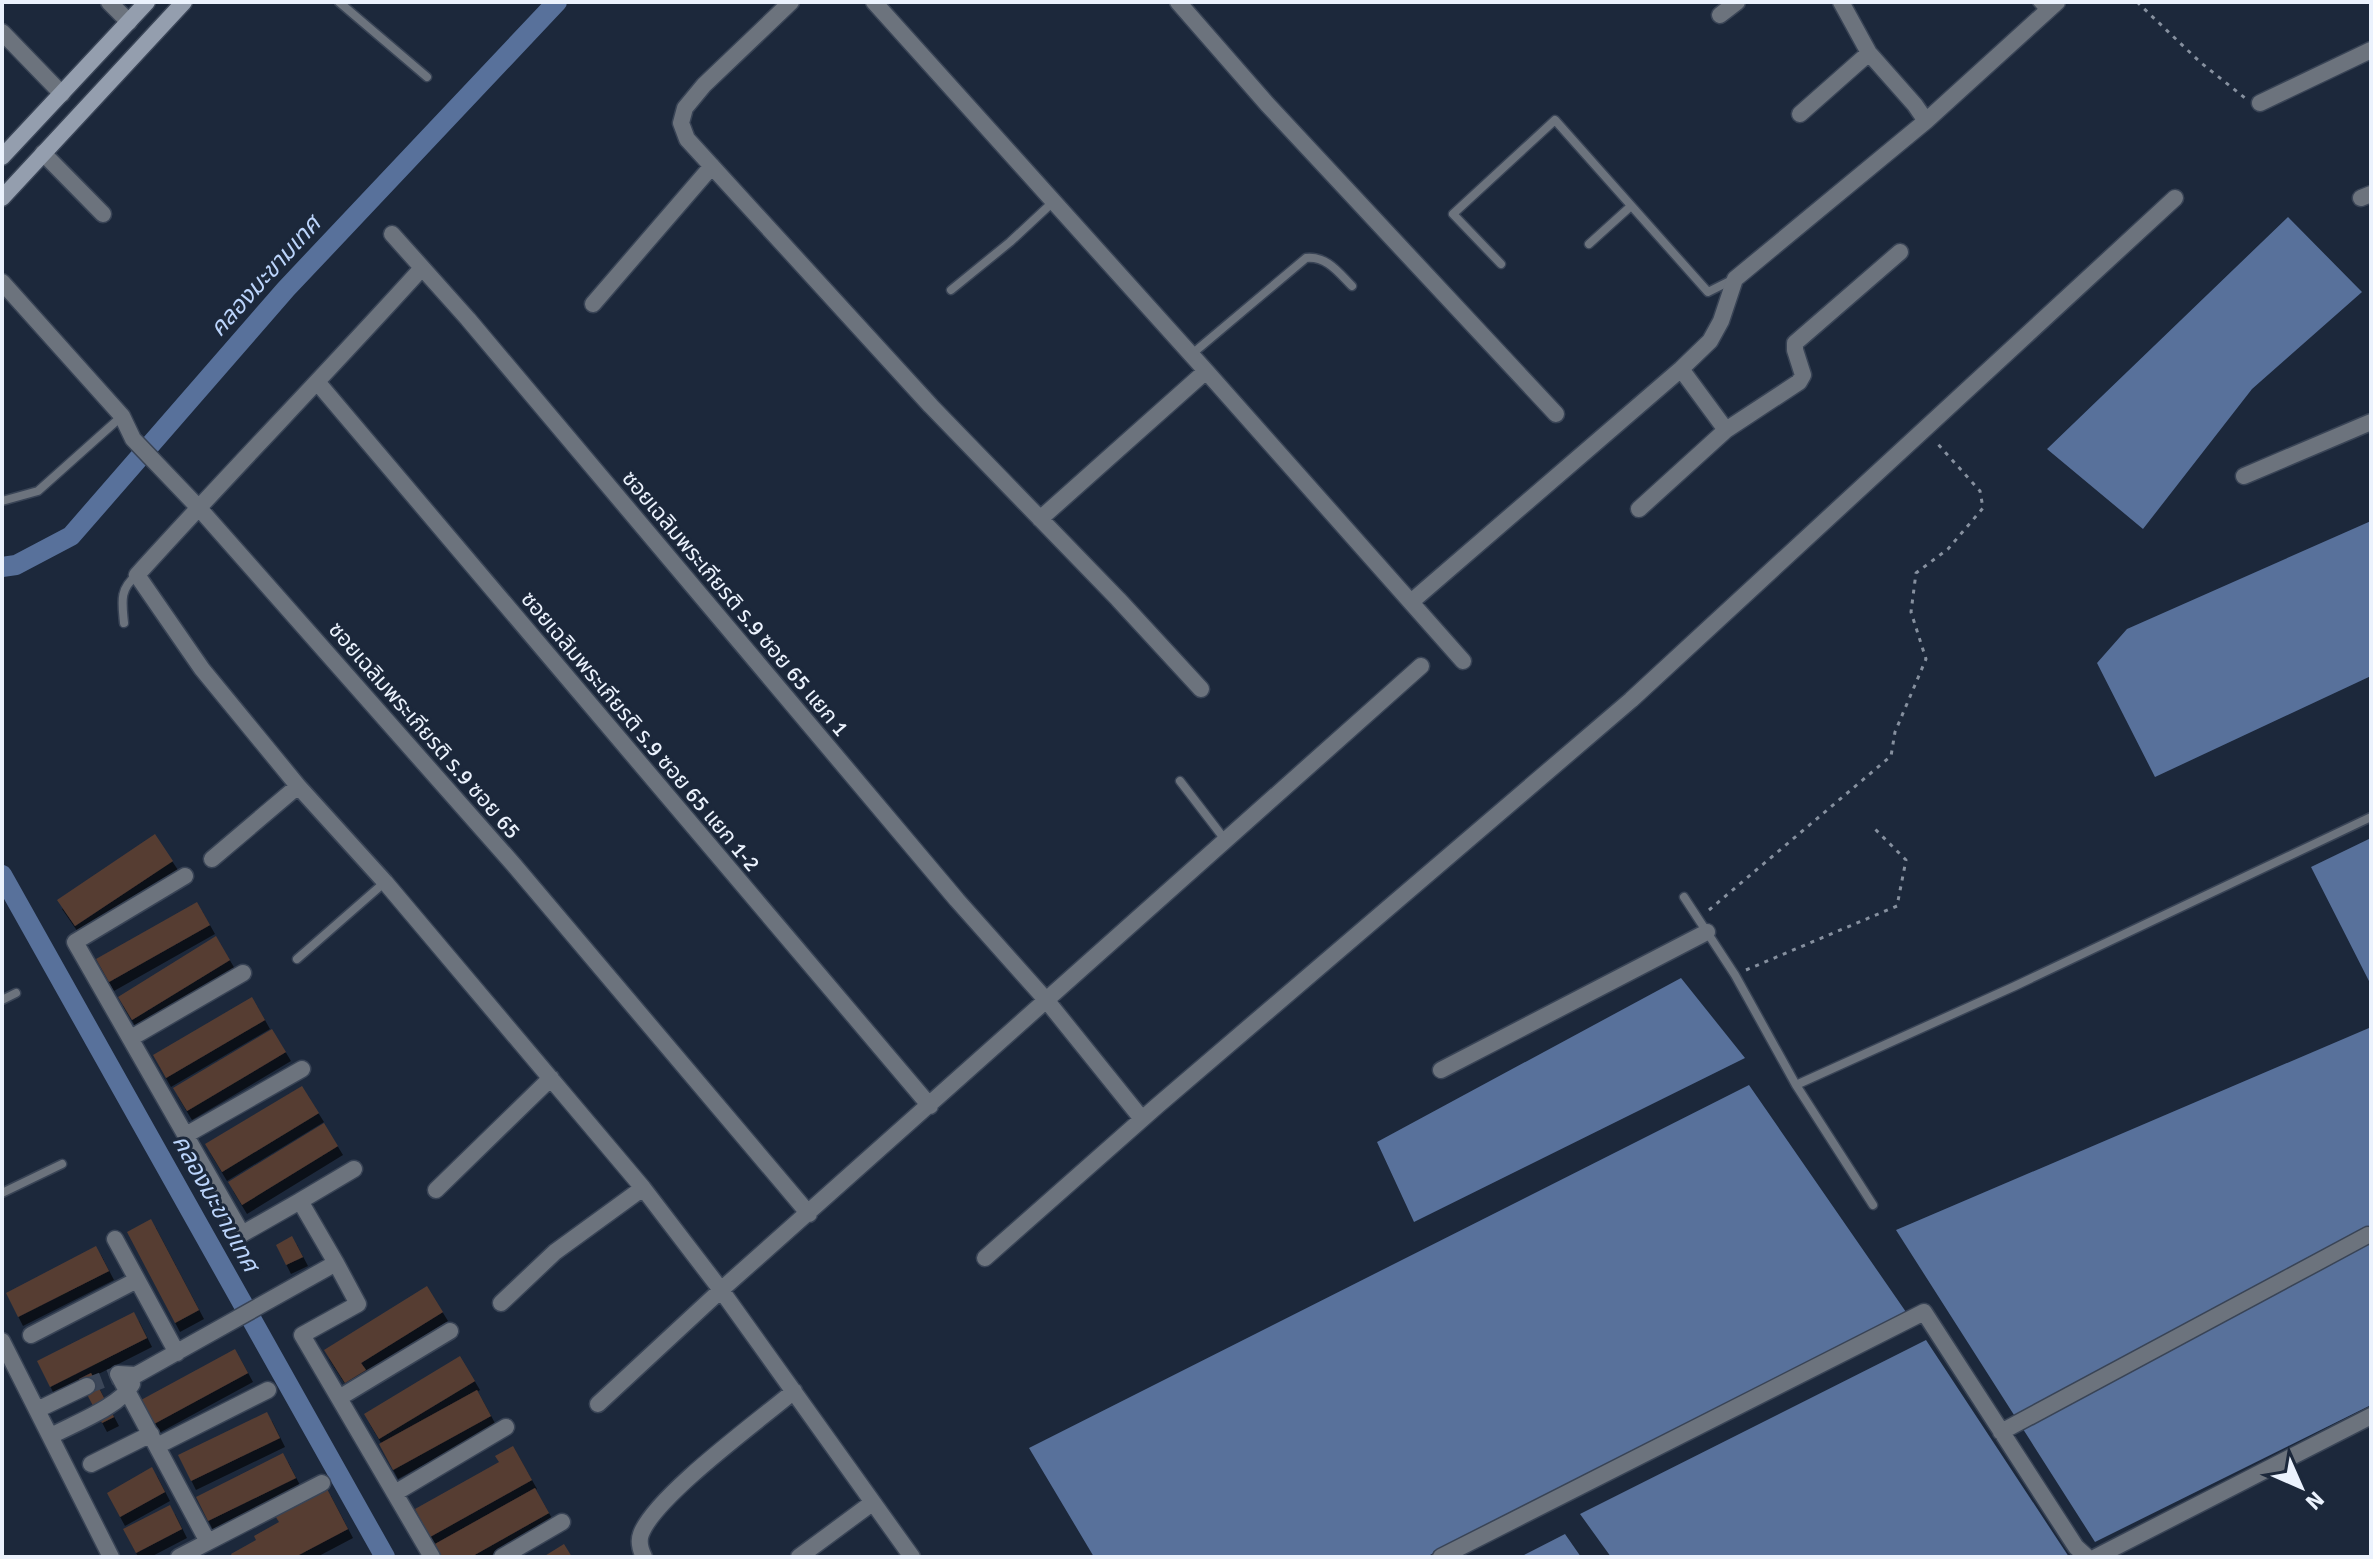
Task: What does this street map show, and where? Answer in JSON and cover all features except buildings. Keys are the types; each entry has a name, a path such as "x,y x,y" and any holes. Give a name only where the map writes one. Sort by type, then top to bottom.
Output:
{"main road":[{"path":"4,151 147,2"},
{"path":"2,198 184,2"}],"street":[{"path":"109,2 129,22"},
{"path":"791,2 704,85 685,108 681,123 687,139 931,406 1201,689"},
{"path":"874,2 1463,661"},
{"path":"1178,2 1267,104 1556,414"},
{"path":"1720,15 1737,2"},
{"path":"1841,2 1869,53 1926,121"},
{"path":"1411,602 1681,369 1716,331 1735,279 1926,121 2047,5"},
{"path":"2,32 62,94"},
{"path":"2260,103 2371,50"},
{"path":"1800,114 1869,53"},
{"path":"43,153 103,214"},
{"path":"593,304 712,166"},
{"path":"985,1258 1142,1119 1631,700 2175,198"},
{"name":"ซอยเฉลิมพระเกียรติ ร.9 ซอย 65 แยก 1","path":"392,234 468,319 957,900 1047,1001 1142,1119"},
{"path":"1639,509 1726,430 1799,382 1803,375 1795,343 1900,252"},
{"path":"422,268 137,575 202,669 298,786 385,882 643,1188 721,1290 912,1557"},
{"name":"ซอยเฉลิมพระเกียรติ ร.9 ซอย 65","path":"2,282 122,416 133,439 198,507 514,865 809,1214"},
{"path":"1681,369 1726,430"},
{"path":"1040,519 1206,371"},
{"name":"ซอยเฉลิมพระเกียรติ ร.9 ซอย 65 แยก 1-2","path":"318,383 930,1106"},
{"path":"2244,476 2371,422"},
{"path":"598,1404 721,1290 1421,666"},
{"path":"212,859 298,786"},
{"path":"185,876 75,942 242,1234 354,1169"},
{"path":"1441,1070 1703,925"},
{"path":"131,1038 243,973"},
{"path":"186,1135 302,1069"},
{"path":"436,1190 551,1078"},
{"path":"501,1303 555,1252 643,1188"},
{"path":"300,1201 358,1304 302,1335 432,1557"},
{"path":"2001,1432 2368,1235"},
{"path":"115,1239 177,1353"},
{"path":"208,1542 118,1374 136,1375 336,1263"},
{"path":"31,1335 137,1280"},
{"path":"1441,1557 1924,1312 2076,1547 2087,1557"},
{"path":"339,1398 450,1331"},
{"path":"2,1341 111,1557"},
{"path":"51,1436 128,1392 136,1375"},
{"path":"37,1410 87,1386"},
{"path":"91,1464 268,1390"},
{"path":"644,1557 639,1542 642,1531 663,1502 794,1391"},
{"path":"2096,1557 2371,1416"},
{"path":"395,1493 506,1427"},
{"path":"179,1557 322,1483"},
{"path":"799,1557 872,1503"},
{"path":"502,1557 562,1522"}],"lane":[{"path":"339,2 427,77"},
{"path":"1501,264 1453,214 1555,120 1708,292 1735,279"},
{"path":"951,290 1054,202"},
{"path":"1589,244 1631,206"},
{"path":"1191,355 1306,258 1317,257 1330,264 1352,286"},
{"path":"2,501 38,491 122,416"},
{"path":"124,623 123,592 126,584 137,575"},
{"path":"1180,781 1226,841"},
{"path":"1796,1085 2015,986 2371,817"},
{"path":"297,959 385,882"},
{"path":"1684,897 1735,975 1796,1085 1873,1205"},
{"path":"2,1000 16,993"},
{"path":"2,1193 62,1164"}],"path":[{"path":"2137,2 2200,62 2248,100 2260,103"},
{"path":"1703,925 1891,756 1899,722 1926,659 1911,612 1916,573 1948,549 1983,508 1980,491 1925,430"},
{"path":"1735,975 1897,906 1906,860 1875,829"}],"water":[{"path":"2288,217 2362,292 2252,389 2143,529 2047,449"},
{"path":"2371,521 2371,676 2155,777 2097,663 2127,629"},
{"path":"2371,838 2371,985 2311,867"},
{"path":"1681,978 1745,1058 1414,1222 1377,1142"},
{"path":"2369,1028 2371,1405 2095,1542 1896,1230"},
{"path":"1749,1085 1906,1312 1426,1557 1094,1557 1029,1448"},
{"path":"1926,1340 2069,1557 1611,1557 1580,1514"},
{"path":"1565,1534 1581,1557 1520,1557"}],"waterway":[{"name":"คลองมะขามเทศ","path":"2,567 16,565 71,536 286,289 557,2"},
{"name":"คลองมะขามเทศ","path":"2,875 385,1557"}],"tunnel":[{"path":"87,1386 118,1374"}]}
